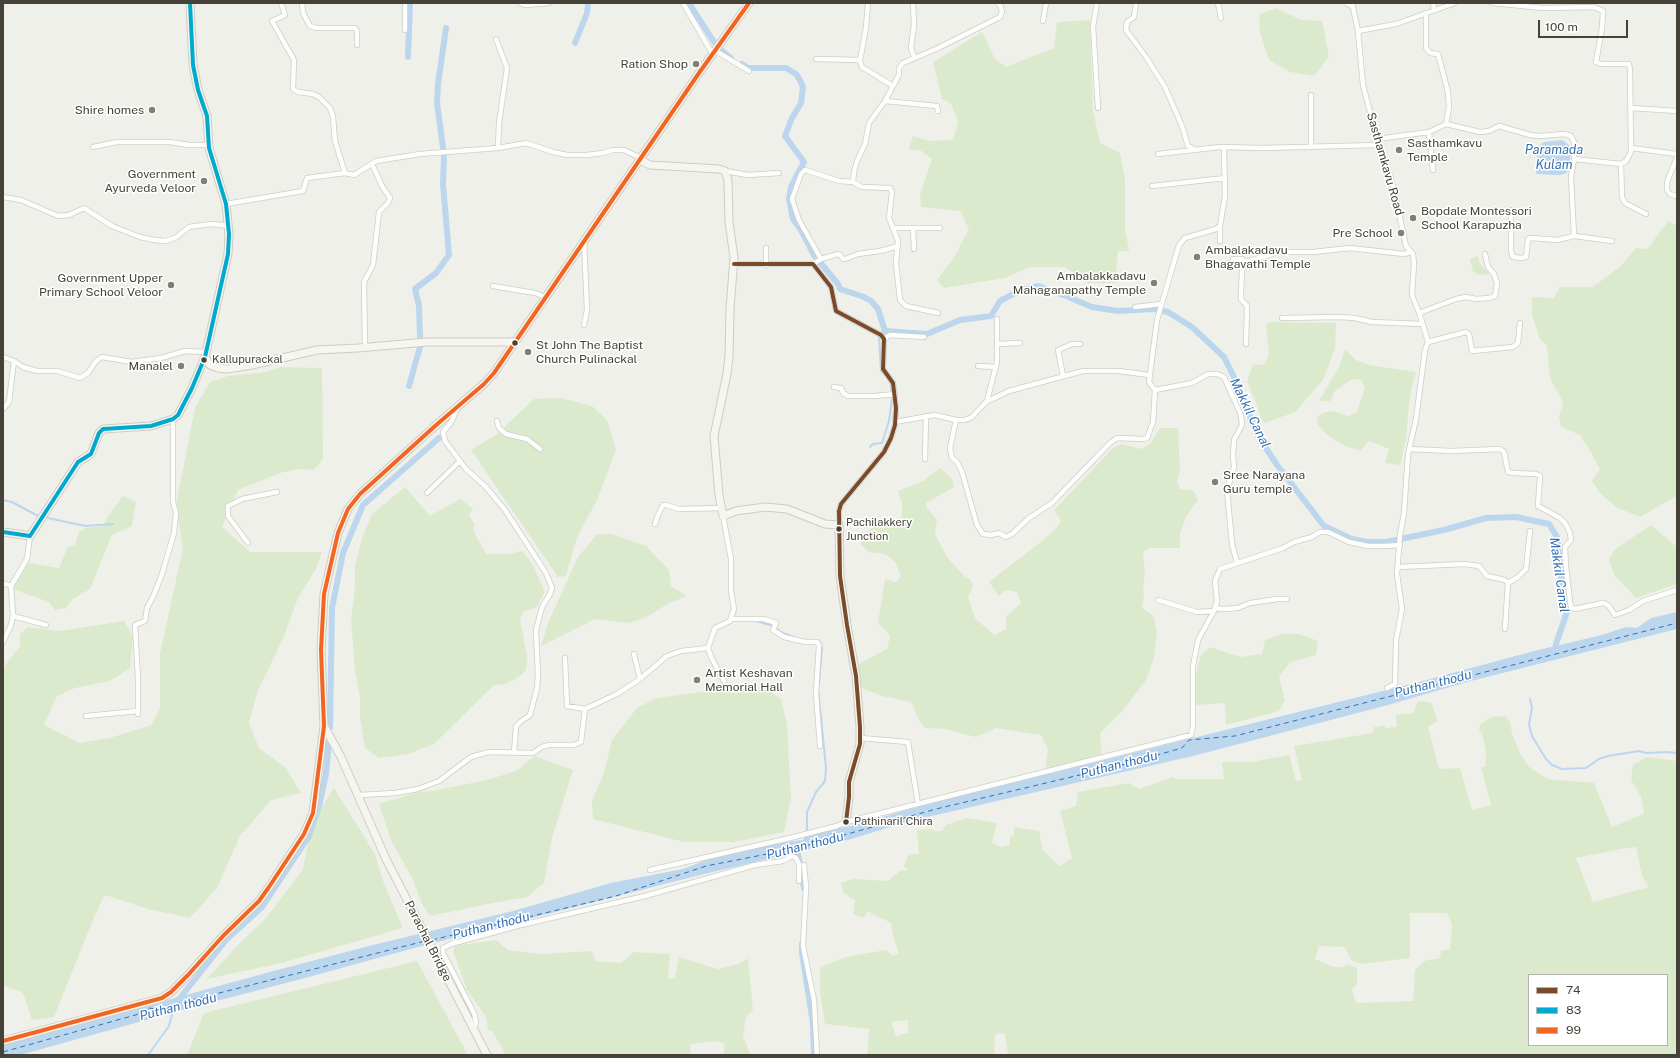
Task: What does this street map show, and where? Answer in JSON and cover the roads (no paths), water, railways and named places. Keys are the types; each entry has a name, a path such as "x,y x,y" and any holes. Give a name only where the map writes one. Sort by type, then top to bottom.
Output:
{"street":[{"path":"3,642 11,625 13,616 11,586 27,559 30,536 78,462 91,454 103,429 151,426 165,423 173,419 178,414 192,388 205,355 228,254 229,226 226,204 209,145 206,116 198,90 193,66 190,3"},
{"path":"281,3 285,15 272,21 294,60 293,89 298,92 313,94 319,97 330,108 333,117 335,141 344,173"},
{"path":"302,3 303,13 310,26 316,28 355,28 357,31 356,45"},
{"path":"406,3 406,30"},
{"path":"520,3 525,5 549,3"},
{"path":"683,3 714,51 749,71"},
{"path":"3,1041 162,998 171,992 258,901 275,879 304,834 313,813 324,726 322,650 324,594 339,528 350,505 360,494 484,384 494,373 714,51 749,3"},
{"path":"868,3 866,27 860,60 862,67 893,86"},
{"path":"913,3 914,26 911,48 914,57"},
{"path":"853,182 857,161 865,144 869,123 885,102 899,75 899,68 903,63 914,57 936,49 1000,17 1002,12 998,3"},
{"path":"1043,21 1046,3"},
{"path":"1097,3 1093,26 1098,108"},
{"path":"1136,3 1134,17 1127,22 1126,30 1146,57 1165,88 1182,126 1188,146 1194,149"},
{"path":"1218,3 1221,18"},
{"path":"1346,3 1352,4"},
{"path":"1433,3 1434,9"},
{"path":"1358,31 1396,24 1434,9 1455,3"},
{"path":"1492,3 1543,8 1594,7 1603,11 1602,28 1596,62 1601,64 1629,64 1631,152 1626,161 1621,164 1574,159"},
{"name":"Sasthamkavu Road","path":"1352,4 1358,31 1362,79 1377,139 1377,145 1390,176 1406,246 1413,254 1414,264 1412,295 1428,342"},
{"path":"1426,13 1426,48 1430,53 1438,54 1448,92 1449,107 1446,124"},
{"path":"496,39 507,68 499,123 498,148"},
{"path":"816,59 860,60"},
{"path":"1311,94 1311,147"},
{"path":"885,102 937,106 938,111"},
{"path":"1631,108 1677,111"},
{"path":"1377,139 1430,132 1446,124 1480,132 1489,132 1499,126 1530,135 1571,136 1574,142 1574,159 1572,164 1571,184 1574,236"},
{"path":"1430,132 1433,170"},
{"path":"93,147 117,142 169,142 188,145 209,145"},
{"path":"226,204 303,191 307,178 344,173 354,175 381,160 412,155 498,148 526,143 567,155 586,155 613,150 624,150 650,165 712,168 748,174 779,172"},
{"path":"1158,154 1224,147 1264,148 1377,145"},
{"path":"1220,241 1220,226 1225,196 1224,147"},
{"path":"1631,148 1677,154"},
{"path":"1676,196 1670,194 1667,190 1667,182 1677,157"},
{"path":"365,348 364,282 373,265 379,212 388,203 390,198 382,186 372,164"},
{"path":"1621,164 1622,197 1625,203 1646,214"},
{"path":"821,260 798,220 794,208 792,199 801,174 805,170 839,181 853,182 862,187 890,188 892,192 889,218 898,241 896,263 900,300 906,306 938,313"},
{"path":"725,171 728,180 729,222 734,264 727,374 714,436 721,508 731,559 731,591 734,608 731,619"},
{"path":"1152,186 1225,178"},
{"path":"3,197 21,200 58,216 69,216 84,208 112,226 140,237 154,240 165,241 179,235 189,227 212,224 229,226"},
{"path":"1511,210 1511,251 1513,257 1526,257 1528,239 1532,238 1558,240 1574,236 1612,241"},
{"path":"956,420 950,448 952,458 957,462 962,472 977,525 983,534 991,535 999,532 1006,537 1012,534 1029,518 1052,503 1110,443 1117,438 1147,438 1153,422 1155,390 1149,382 1149,375 1157,320 1160,305 1179,245 1185,238 1216,229 1220,226"},
{"path":"894,228 940,228"},
{"path":"913,228 914,249"},
{"path":"584,240 587,310 584,325"},
{"path":"734,264 814,264 838,254 845,259 858,254 880,251 898,246"},
{"path":"766,248 766,265"},
{"path":"1246,344 1247,306 1241,299 1241,293 1242,270 1246,262 1279,252 1313,252 1350,248 1404,254 1411,252"},
{"path":"1419,313 1456,299 1466,297 1476,299 1495,296 1497,283 1494,274 1488,267 1485,254"},
{"path":"1233,259 1242,259 1246,262"},
{"path":"814,264 831,287 836,311 883,337 890,335 924,337"},
{"path":"493,286 535,293 545,297"},
{"path":"1134,307 1160,305"},
{"path":"1282,318 1339,317 1355,318 1372,322 1423,324"},
{"path":"987,401 996,367 997,319"},
{"path":"1387,688 1395,684 1396,641 1402,617 1398,583 1400,535 1404,513 1409,449 1416,420 1425,350 1428,342 1466,332 1469,334 1472,351 1513,347 1518,343 1520,323"},
{"path":"846,822 849,782 851,771 858,754 860,738 856,676 840,576 839,511 841,504 884,452 891,438 895,422 895,394 893,383 883,369 883,337"},
{"path":"205,355 210,365 227,369 252,365 317,350 365,348 427,342 514,342"},
{"path":"997,344 1020,343"},
{"path":"1063,376 1058,350 1072,344 1080,344"},
{"path":"3,358 14,361 23,367 37,371 57,371 80,378 88,373 96,361 102,358 132,362 161,358 185,351 205,355"},
{"path":"3,408 9,402 14,361"},
{"path":"978,366 996,367"},
{"path":"895,422 935,415 956,420 972,417 987,401 1009,391 1083,371 1120,371 1149,375"},
{"path":"1155,390 1192,383 1208,374 1224,376 1241,415 1242,425 1234,440 1232,455 1234,467 1227,490 1232,544 1237,563"},
{"path":"834,387 841,388 843,393 848,396 895,394"},
{"path":"459,405 452,421 443,432 445,441 460,461 486,487 505,510 546,573 552,588 542,607 536,630 538,675 537,688 530,715 516,726 514,753"},
{"path":"925,459 926,416"},
{"path":"86,716 138,713 135,625 144,621 147,608 162,574 174,533 176,513 173,502 173,419"},
{"path":"497,421 499,428 506,434 528,439 540,449"},
{"path":"1409,449 1452,451 1500,449 1504,452 1508,472 1513,474 1536,474 1540,476 1538,506 1560,518 1565,523 1570,533 1571,540 1565,547 1571,607 1575,609 1603,603 1608,605 1612,613 1616,615 1630,610 1643,601 1677,590"},
{"path":"427,493 460,461"},
{"path":"248,543 228,516 228,506 242,499 277,492"},
{"path":"655,524 663,505 679,509 721,508"},
{"path":"723,516 736,511 765,507 787,509 825,524 839,525"},
{"path":"1508,583 1518,577 1526,569 1530,531"},
{"path":"3,532 30,536"},
{"path":"650,870 807,834 846,822 1190,737 1193,726 1193,666 1198,640 1214,610 1217,601 1215,581 1217,573 1220,569 1283,548 1294,542 1312,537 1320,532 1328,532 1349,542 1368,546 1400,544"},
{"path":"1398,566 1452,564 1478,566 1487,576 1505,580 1508,583"},
{"path":"3,583 11,586"},
{"path":"1505,629 1508,583"},
{"path":"1158,600 1197,612 1238,608 1250,603 1287,599"},
{"path":"13,616 46,625"},
{"path":"724,681 708,648 715,628 731,619 764,619 776,623 773,630 784,637 805,642 816,642 819,645 816,693 820,746"},
{"path":"565,658 567,706 585,709 617,694 640,679 667,656 681,651 708,648"},
{"path":"634,654 640,679"},
{"path":"359,795 396,793 418,789 439,781 471,757 489,752 533,753 542,747 549,745 566,746 581,742 585,709"},
{"name":"Parachal Bridge","path":"324,726 359,795 386,859 487,1055"},
{"path":"860,738 908,742 918,804"},
{"path":"474,1031 476,1022 474,1013 444,953 443,948 451,944 517,926 645,896 755,865 783,861 792,856 796,858 799,864 799,881"},
{"path":"804,866 806,887 803,946 814,1000 817,1055"}],"water":[{"name":"Paramada Kulam","path":"1562,140 1569,145 1571,154 1567,173 1560,175 1536,174 1536,161 1539,146 1544,142"},
{"name":"Puthan thodu","path":"1677,612 1677,629 1467,682 1388,705 1193,756 910,821 848,840 700,875 418,947 20,1055 3,1055 3,1045 266,973 513,911 611,883 683,869 709,859 772,843 781,839 784,842 803,840 806,834 851,826 927,804 1419,682 1534,651 1602,635 1626,627 1637,628 1651,618"}],"waterway":[{"path":"408,57 410,3"},
{"path":"575,43 587,13 588,3"},
{"path":"689,3 714,42"},
{"path":"443,148 437,103 438,84 446,28"},
{"path":"721,50 731,58"},
{"name":"Makkil Canal","path":"742,64 748,68 786,68 796,74 800,80 803,87 801,103 792,118 785,136 804,162 791,187 789,199 793,219 801,230 814,255 838,284 840,289 864,297 871,301 878,309 885,331 927,334 960,320 991,316 1000,301 1019,291 1038,286 1092,307 1118,311 1154,309 1168,312 1192,327 1224,357 1234,377 1258,436 1277,465 1324,526 1352,539 1367,542 1386,542 1444,530 1486,518 1516,517 1549,524 1557,537 1562,588 1567,612 1554,654"},
{"path":"420,337 419,306 415,289 436,273 449,255 443,184 444,157"},
{"path":"885,331 881,332 879,337 881,371 885,375"},
{"path":"409,386 420,347"},
{"path":"870,447 873,444 882,443 889,421 892,399 891,385 888,379"},
{"path":"330,727 332,608 343,553 363,505 439,438"},
{"path":"3,500 12,502 38,516"},
{"path":"48,518 85,526 113,524"},
{"path":"756,621 770,625 783,633 796,638"},
{"path":"804,640 820,642 822,647 819,684"},
{"name":"Puthan thodu","path":"807,832 807,812 816,792 825,781 826,768 818,688"},
{"path":"1530,699 1532,708 1529,724 1532,736 1546,759 1552,765 1562,769 1586,768 1599,759 1608,756 1639,751 1647,753 1677,753"},
{"name":"Puthan thodu","path":"176,1003 227,939 262,907 309,836 319,806 326,774 329,742"},
{"name":"Puthan thodu","path":"797,849 804,888"},
{"path":"802,944 802,953 813,1023 814,1055"},
{"name":"Puthan thodu","path":"148,1055 169,1026 173,1011"}],"place":[{"name":"Ration Shop","path":"696,64"},
{"name":"Shire homes","path":"152,110"},
{"name":"Sasthamkavu Temple","path":"1399,150"},
{"name":"Government Ayurveda Veloor","path":"204,181"},
{"name":"Bopdale Montessori School Karapuzha","path":"1413,218"},
{"name":"Pre School","path":"1401,233"},
{"name":"Ambalakadavu Bhagavathi Temple","path":"1197,257"},
{"name":"Ambalakkadavu Mahaganapathy Temple","path":"1154,283"},
{"name":"Government Upper Primary School Veloor","path":"171,285"},
{"name":"St John The Baptist Church Pulinackal","path":"528,352"},
{"name":"Kallupurackal","path":"204,360"},
{"name":"Manalel","path":"181,366"},
{"name":"Sree Narayana Guru temple","path":"1215,482"},
{"name":"Pachilakkery Junction","path":"839,529"},
{"name":"Artist Keshavan Memorial Hall","path":"697,680"},
{"name":"Pathinaril Chira","path":"846,822"}]}
